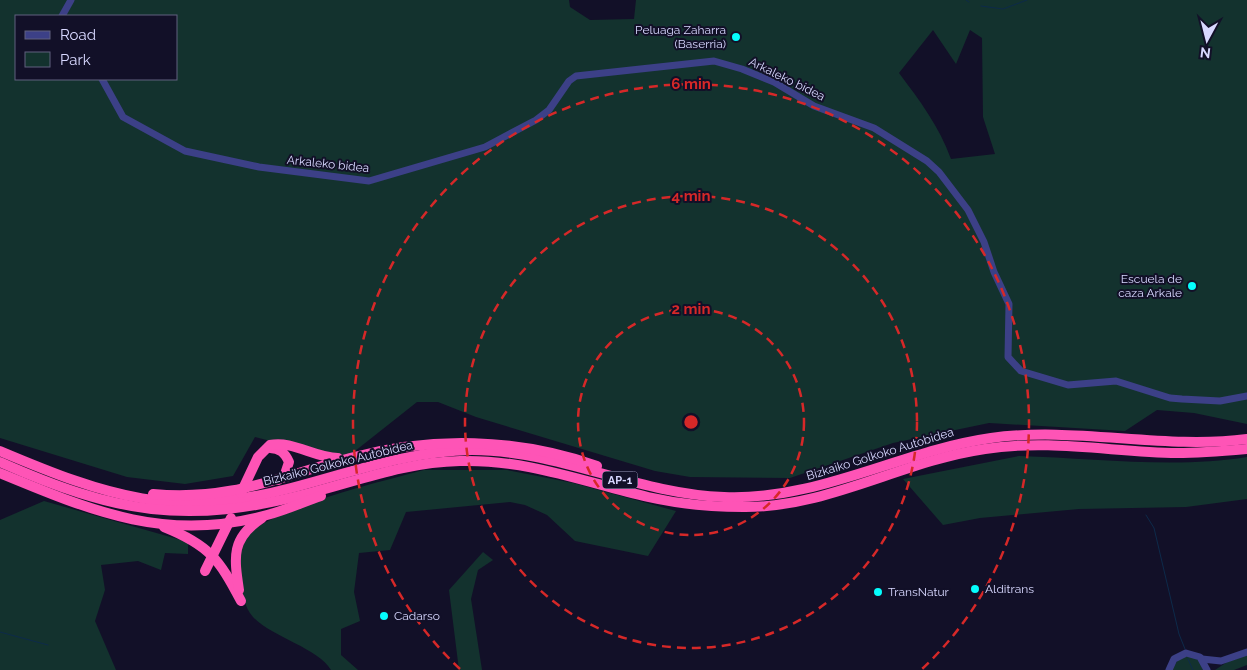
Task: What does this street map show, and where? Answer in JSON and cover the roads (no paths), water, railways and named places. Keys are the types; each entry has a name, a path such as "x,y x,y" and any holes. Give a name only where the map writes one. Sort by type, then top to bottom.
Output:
{"highway":[{"name":"Bizkaiko Golkoko Autobidea","path":"0,451 79,483 112,494 141,499 187,503 216,502 269,493 401,457 478,450 546,459 667,491 746,498 795,492 829,484 942,448 1016,435 1066,436 1166,443 1247,440"},
{"path":"79,483 85,482 140,492 187,495 224,493 278,481 350,458 392,448 437,443 481,442 519,446 564,455 652,483 667,491"},
{"path":"207,568 262,451 270,445 282,444 327,458 350,458"},
{"name":"Bizkaiko Golkoko Autobidea","path":"0,462 56,486 97,500 172,512 218,511 253,507 372,474 428,464 458,461 501,462 560,473 668,501 714,507 748,507 780,505 811,499 947,456 987,448 1044,445 1175,453 1247,449"},
{"path":"262,451 275,448 284,452 287,457 288,468 278,481"},
{"path":"0,473 88,508 138,522 158,525 215,524 267,515 365,481 372,474"},
{"path":"158,525 190,539 216,560 230,577 241,601 236,550 244,532 267,515"}],"street":[{"path":"63,15 71,0"},
{"name":"Arkaleko bidea","path":"103,80 123,117 185,151 259,167 369,181 485,146 536,120 549,110 569,81 576,76 704,60 726,63 774,82 814,106 874,128 911,150 939,172 976,226 994,272 1006,296 1010,311 1007,339 1008,357 1021,371 1068,385 1116,381 1155,394 1182,399 1220,401 1247,396"},
{"path":"1169,670 1174,659 1183,653 1194,654 1202,659 1209,670 1221,661 1247,652"},
{"path":"1202,659 1221,661"}],"waterway":[{"path":"981,6 1003,9 1027,0"},
{"path":"1146,515 1154,528 1179,634 1185,649"},
{"path":"0,632 48,645"},
{"path":"1188,659 1193,670"}],"place":[{"name":"Peluaga Zaharra (Baserria)","path":"736,37"},
{"name":"Escuela de caza Arkale","path":"1192,286"},
{"name":"Alditrans","path":"975,589"},
{"name":"TransNatur","path":"878,592"},
{"name":"Cadarso","path":"384,616"}]}
